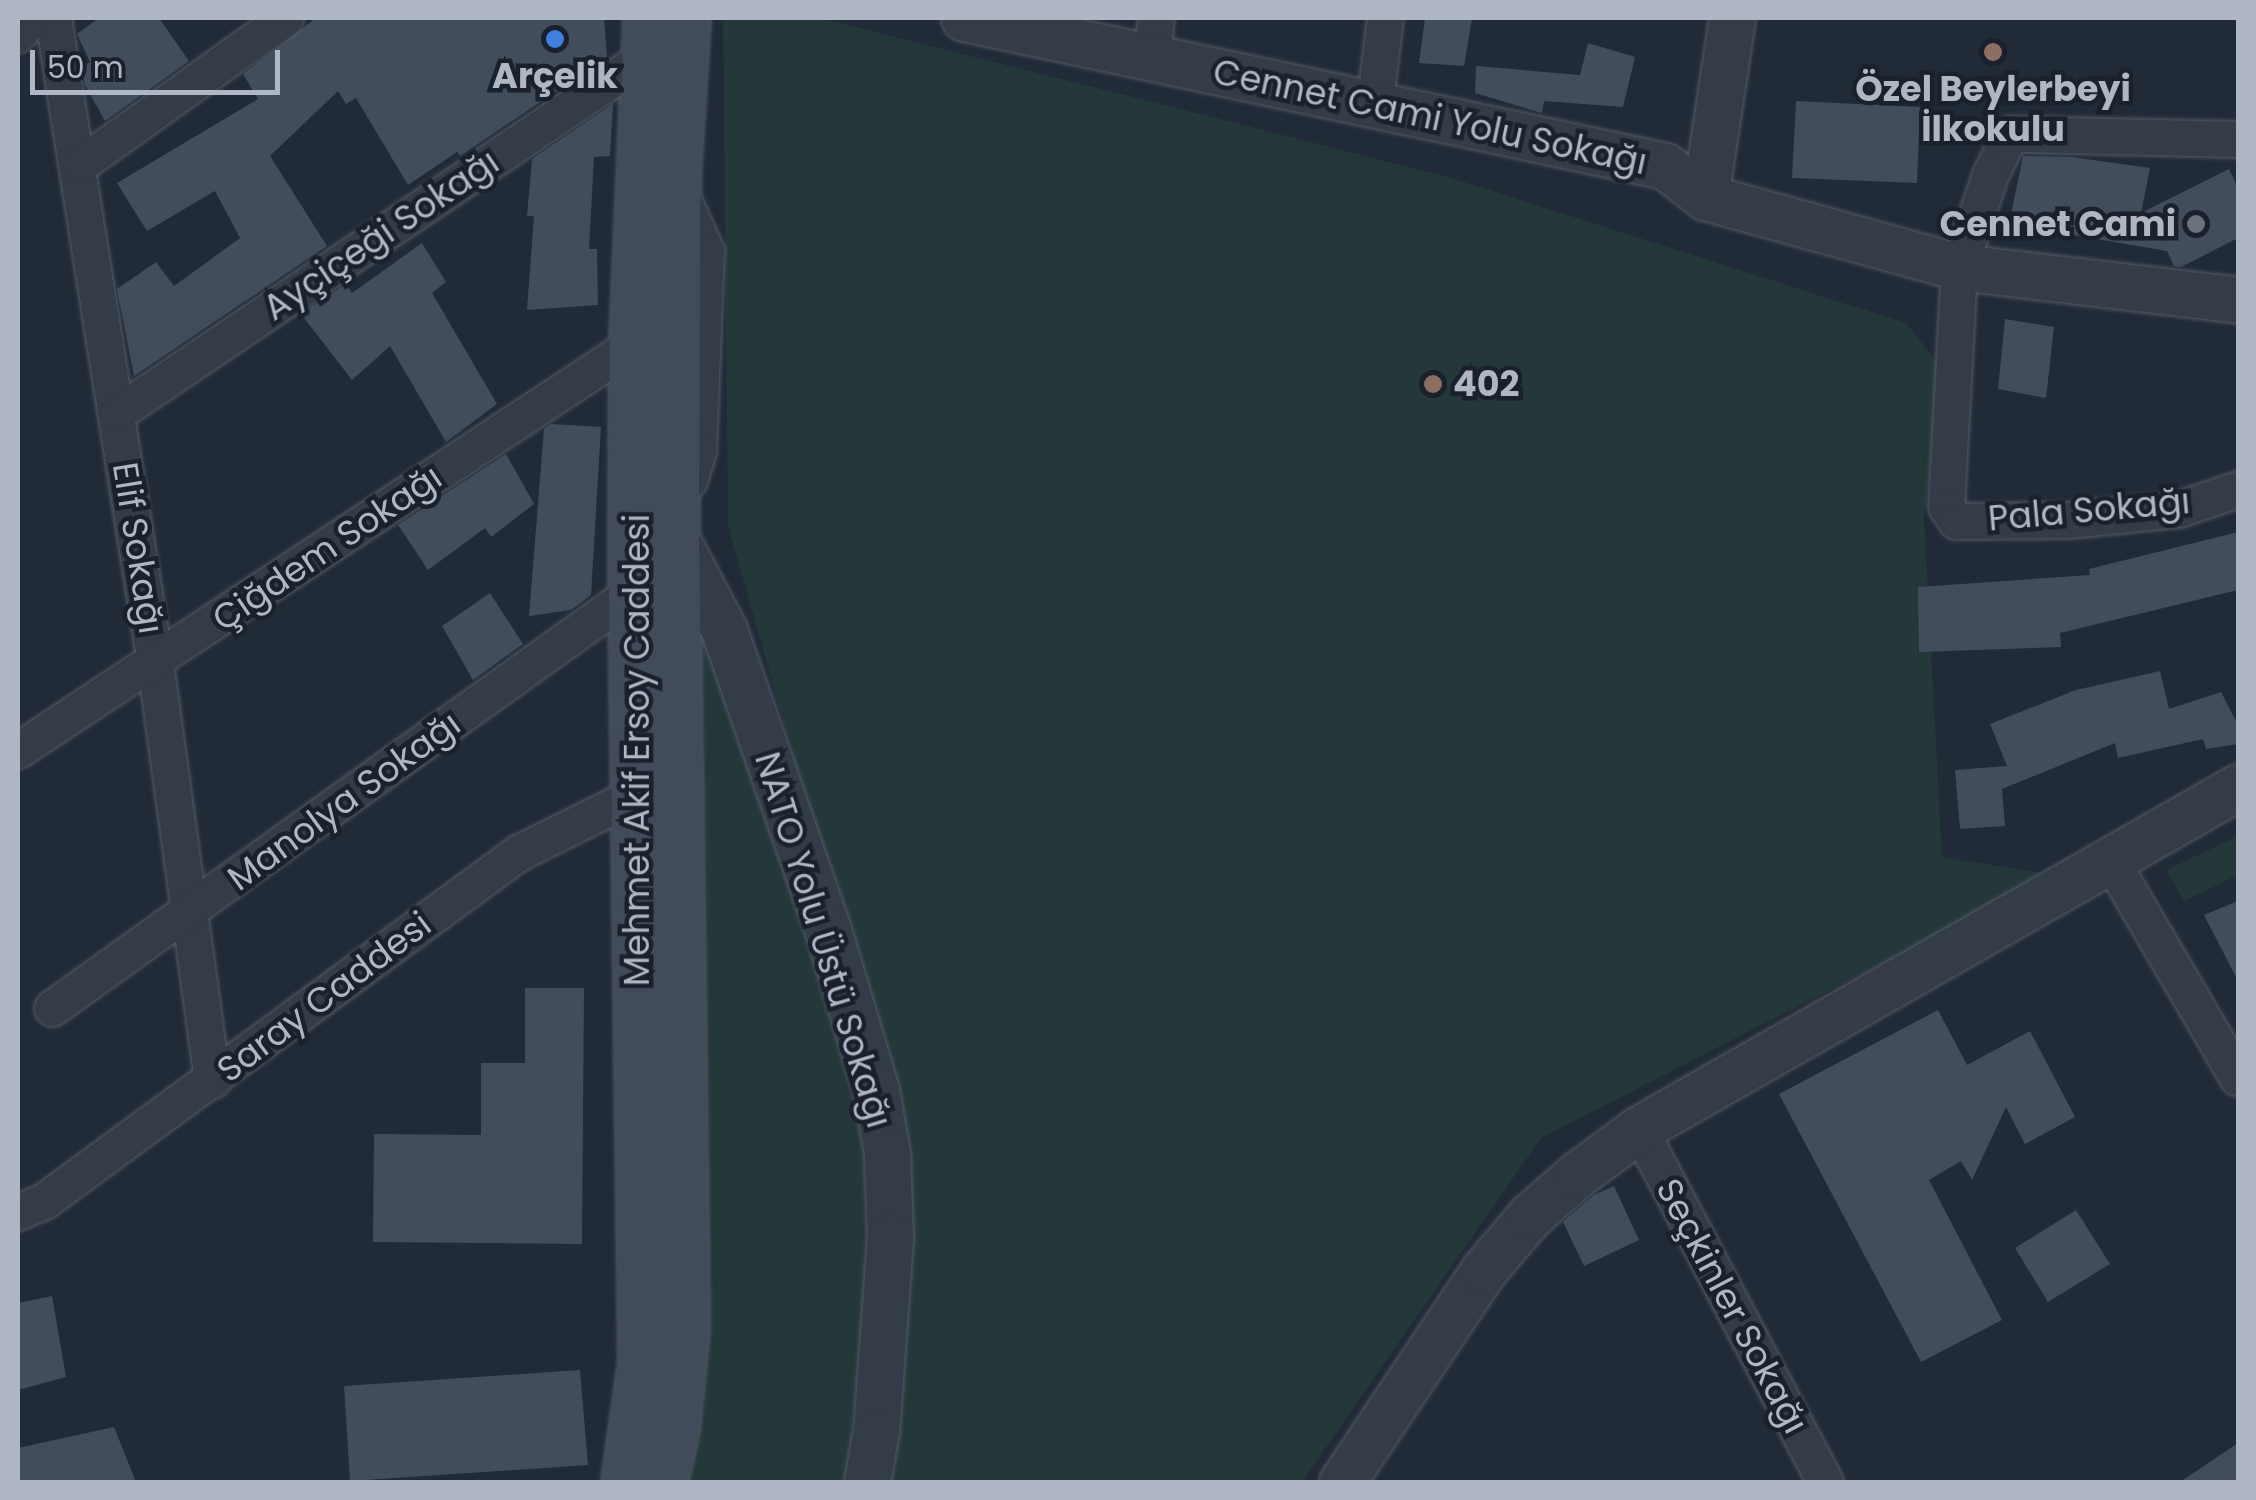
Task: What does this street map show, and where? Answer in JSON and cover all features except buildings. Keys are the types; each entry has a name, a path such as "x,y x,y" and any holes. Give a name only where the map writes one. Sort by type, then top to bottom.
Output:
{"main road":[{"name":"Mehmet Akif Ersoy Caddesi","path":"627,1482 644,1364 657,789 655,535 685,18"},
{"name":"Mehmet Akif Ersoy Caddesi","path":"647,38 635,343 655,535 634,591 657,789 684,1329 674,1429 662,1482"}],"street":[{"name":"Elif Sokağı","path":"54,18 155,663 212,1080"},
{"path":"79,165 286,18"},
{"name":"Cennet Cami Yolu Sokağı","path":"964,18 1154,38 1374,107 1665,166 1705,197 1959,266 2238,300"},
{"path":"1374,107 1385,18"},
{"path":"1705,197 1732,18"},
{"name":"Ayçiçeği Sokağı","path":"117,413 647,38"},
{"path":"1959,266 1990,175 2010,134 2238,139"},
{"name":"Pala Sokağı","path":"1959,266 1946,506 1956,521 2068,520 2179,509 2238,489"},
{"name":"Çiğdem Sokağı","path":"18,750 635,343"},
{"name":"NATO Yolu Üstü Sokağı","path":"655,535 724,630 827,927 876,1090 887,1154 890,1237 878,1411 867,1482"},
{"name":"Manolya Sokağı","path":"52,1008 187,915 634,591"},
{"path":"1342,1482 1484,1270 1530,1216 1639,1129 2238,787"},
{"name":"Saray Caddesi","path":"18,1212 44,1201 518,853 657,789"},
{"path":"2111,861 2238,1078"},
{"name":"Seçkinler Sokağı","path":"1639,1129 1825,1482"}],"shaded area":[{"path":"723,18 820,18 1445,176 1906,323 1944,370 1924,515 1942,857 2054,875 1541,1138 1302,1482 890,1482 905,1151 728,526"},
{"path":"706,623 800,897 863,1135 868,1270 847,1482 681,1482 696,626"},
{"path":"2238,836 2238,875 2184,901 2166,870"}],"place":[{"name":"Arçelik","path":"555,39"},
{"name":"Özel Beylerbeyi İlkokulu","path":"1993,52"},
{"name":"Cennet Cami","path":"2196,224"},
{"name":"402","path":"1433,384"}]}
